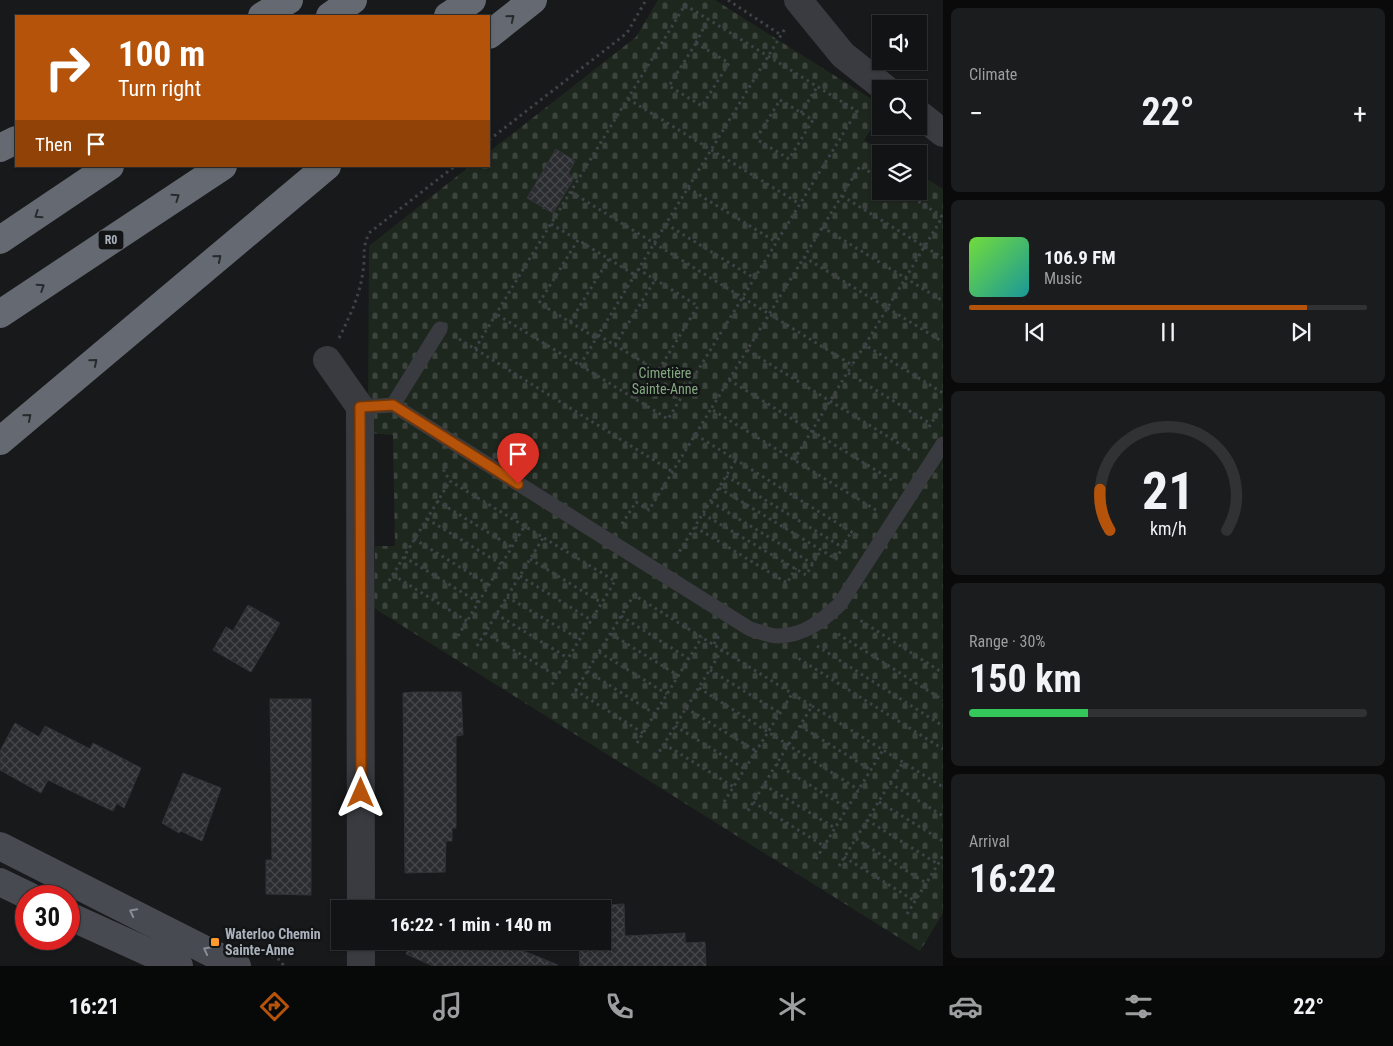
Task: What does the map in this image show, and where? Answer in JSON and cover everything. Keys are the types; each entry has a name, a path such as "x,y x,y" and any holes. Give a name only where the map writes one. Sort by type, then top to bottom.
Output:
{"highway":[{"path":"264,15 289,0"},
{"path":"331,15 353,0"},
{"path":"450,15 472,0"},
{"path":"490,34 532,0"},
{"path":"0,148 15,140"},
{"path":"0,240 109,167"},
{"name":"R0","path":"0,314 221,167"},
{"path":"0,440 326,167"}],"main road":[{"path":"0,846 237,966"},
{"path":"0,882 15,889"},
{"path":"80,921 179,966"}],"street":[{"path":"799,2 843,55 875,80"},
{"path":"927,120 943,133"},
{"path":"327,360 360,407 361,900"},
{"path":"361,950 361,966"}],"lane":[{"path":"393,405 440,329"},
{"path":"360,407 393,405 750,629 776,636 808,630 820,623 838,606 878,548 943,444"}],"path":[{"path":"490,139 627,32 646,0"},
{"path":"728,0 781,35"},
{"path":"580,365 768,57 799,2"},
{"path":"496,314 668,419 857,111 685,6 551,224 496,314 475,349 672,472"},
{"path":"696,43 728,64 702,106 669,86 696,43 708,19"},
{"path":"801,112 817,87"},
{"path":"628,99 800,204"},
{"path":"780,100 801,112 813,120 789,158 756,139 780,100"},
{"path":"611,542 636,502 649,510 860,166 872,173"},
{"path":"327,360 354,307 364,269 362,248 369,232 454,167"},
{"path":"688,188 776,242"},
{"path":"571,192 852,365"},
{"path":"842,196 943,258"},
{"path":"794,460 943,216 917,200"},
{"path":"551,224 635,275"},
{"path":"666,224 754,278"},
{"path":"822,227 943,301"},
{"path":"578,240 539,303 658,371 698,306 638,270"},
{"path":"804,257 943,342"},
{"path":"570,322 609,259"},
{"path":"615,345 655,280"},
{"path":"865,345 943,393"},
{"path":"747,350 914,452"},
{"path":"848,373 931,424"},
{"path":"729,380 896,482"},
{"path":"927,431 943,405"},
{"path":"711,409 878,512 882,504"},
{"path":"696,435 878,548"},
{"path":"909,460 918,445"},
{"path":"665,575 736,460"},
{"path":"891,490 900,475"},
{"path":"726,476 842,547"},
{"path":"388,583 450,481 615,581 550,688"},
{"path":"719,488 836,560 851,532"},
{"path":"437,501 512,547"},
{"path":"710,502 813,564"},
{"path":"703,514 806,575 822,550"},
{"path":"427,519 501,564"},
{"path":"458,636 524,526"},
{"path":"695,527 787,582 796,568"},
{"path":"477,646 543,538"},
{"path":"414,539 489,585"},
{"path":"404,557 478,602"},
{"path":"530,559 602,603"},
{"path":"393,575 467,621"},
{"path":"520,576 591,620"},
{"path":"572,696 634,595 943,787"},
{"path":"507,597 579,640"},
{"path":"838,606 943,673"},
{"path":"496,614 568,658"},
{"path":"621,616 689,658"},
{"path":"820,623 943,700"},
{"path":"795,632 943,726"},
{"path":"485,633 557,676"},
{"path":"610,634 679,676"},
{"path":"637,742 702,638"},
{"path":"656,757 722,650"},
{"path":"599,652 667,694"},
{"path":"792,655 943,749"},
{"path":"710,670 780,713"},
{"path":"587,671 655,714"},
{"path":"699,688 859,790"},
{"path":"575,690 644,733"},
{"path":"724,802 792,694"},
{"path":"746,814 812,706"},
{"path":"686,708 756,751"},
{"path":"675,726 745,769"},
{"path":"800,726 870,770"},
{"path":"664,744 734,787"},
{"path":"816,859 883,750"},
{"path":"839,866 903,762"},
{"path":"776,764 848,808"},
{"path":"890,784 943,816"},
{"path":"764,785 835,828"},
{"path":"753,802 824,846"},
{"path":"878,802 943,841"},
{"path":"867,820 938,864"},
{"path":"856,839 926,883"},
{"path":"907,914 943,856"},
{"path":"844,857 915,901"}],"green space":[{"name":"Cimetière Sainte-Anne","path":"658,0 715,0 872,99 872,128 864,140 872,145 872,200 927,200 927,179 943,189 943,913 920,951 374,608 375,546 395,546 393,435 368,433 369,246 469,167 490,167 490,151 636,37"}],"building":[{"path":"556,149 575,161 568,174 574,178 553,213 527,198"},
{"path":"248,605 280,623 251,672 213,650 226,627 233,631"},
{"path":"461,692 463,735 456,736 456,828 452,828 452,841 446,841 445,872 405,873 403,693"},
{"path":"270,699 311,699 311,895 266,894 266,860 272,860"},
{"path":"15,723 39,737 45,726 90,749 93,743 141,768 124,808 117,803 113,811 48,780 41,793 0,770 0,751"},
{"path":"183,773 221,788 202,841 181,831 179,833 162,823"},
{"path":"624,904 625,936 685,933 685,943 705,942 706,966 580,966 579,950 611,950 611,905"},
{"path":"408,950 521,950 558,965 433,966 406,954"}],"place":[{"name":"Waterloo Chemin Sainte-Anne","path":"215,942"}],"route":[{"path":"361,793 360,407 393,405 518,484"}]}
